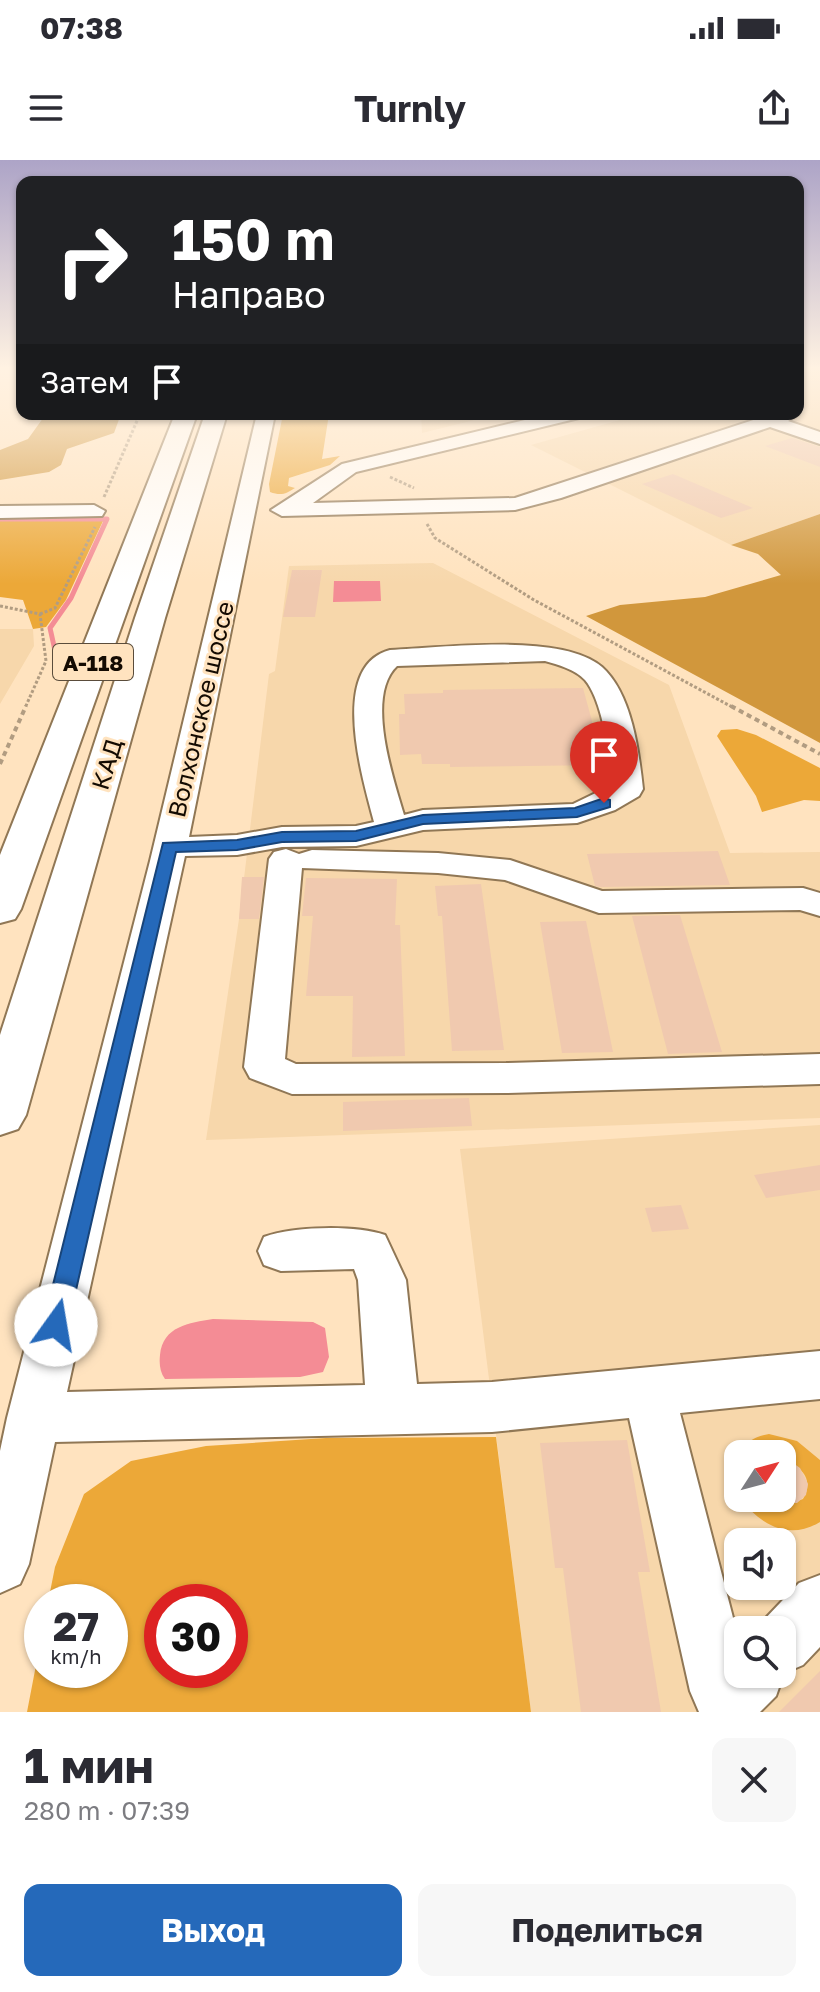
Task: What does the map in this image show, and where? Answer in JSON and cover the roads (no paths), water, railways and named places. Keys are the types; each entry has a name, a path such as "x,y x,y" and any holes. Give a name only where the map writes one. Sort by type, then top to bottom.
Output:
{"highway":[{"name":"КАД","path":"0,909 177,438"},
{"name":"КАД","path":"0,1115 150,618 208,438"}],"street":[{"name":"Волхонское шоссе","path":"0,1564 168,854 261,438"},
{"path":"292,510 329,479 349,468 473,438"},
{"path":"245,511 515,504 717,438"},
{"path":"0,512 94,511"},
{"path":"168,854 282,837 356,836 423,820 577,813 604,803 628,789 627,766 602,686 594,674 567,659 545,653 390,658 381,663 369,684 370,738 392,827"},
{"path":"168,854 438,863 510,870 599,902 803,899 820,905"},
{"path":"286,859 264,1067 292,1079 401,1080 820,1069"},
{"path":"281,1251 369,1249 382,1280 393,1408"},
{"path":"33,1418 492,1407 820,1375"},
{"path":"649,1393 721,1691 735,1696"},
{"path":"796,1629 820,1604"}],"waterway":[{"path":"0,519 107,519 71,598 50,628 56,655"}]}
